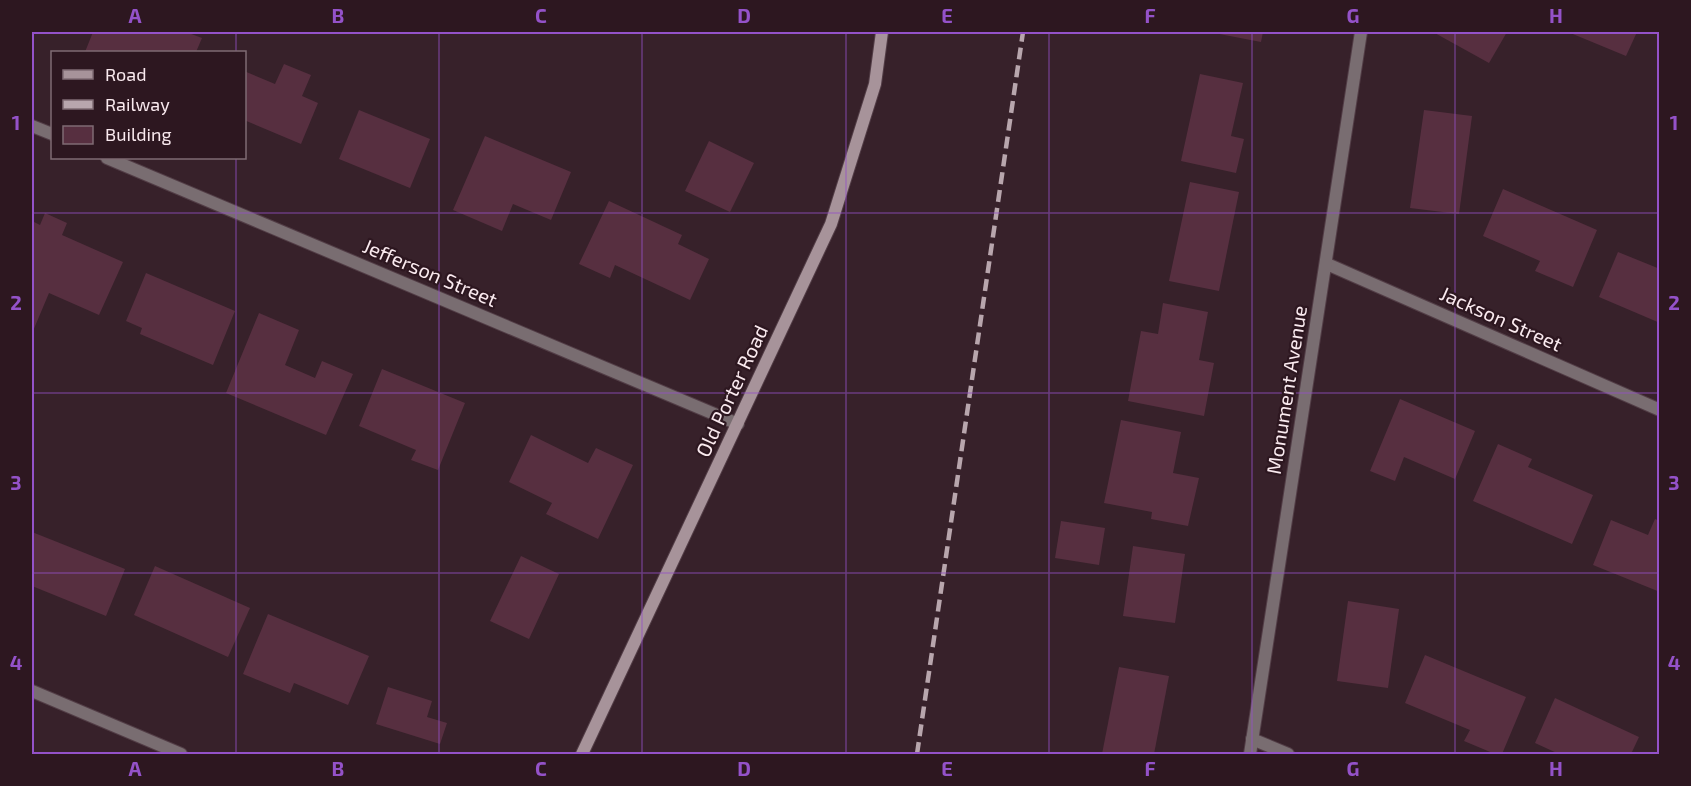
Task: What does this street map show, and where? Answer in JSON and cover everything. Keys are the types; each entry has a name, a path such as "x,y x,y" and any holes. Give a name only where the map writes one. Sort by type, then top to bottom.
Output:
{"street":[{"name":"Old Porter Road","path":"582,754 831,224 875,84 882,32"},
{"name":"Monument Avenue","path":"1250,754 1362,32"},
{"path":"32,126 51,135"},
{"name":"Jefferson Street","path":"109,159 738,424"},
{"name":"Jackson Street","path":"1327,264 1659,410"},
{"path":"32,692 181,754"},
{"path":"1252,739 1287,754"}],"building":[{"path":"93,32 160,32 167,34 168,32 186,32 202,38 196,51 85,51"},
{"path":"1209,32 1263,32 1261,42"},
{"path":"1433,32 1507,32 1489,63"},
{"path":"1568,32 1637,32 1626,56"},
{"path":"284,64 311,75 302,96 318,103 301,144 246,121 246,72 275,84"},
{"path":"1200,74 1243,83 1231,136 1244,139 1236,173 1181,161"},
{"path":"359,110 430,139 410,188 339,159"},
{"path":"1424,110 1472,116 1459,214 1410,208"},
{"path":"485,136 571,172 551,220 513,204 502,231 453,210"},
{"path":"709,141 754,163 730,212 685,191"},
{"path":"1190,182 1239,192 1219,291 1169,281"},
{"path":"1503,189 1597,230 1573,287 1535,271 1540,261 1483,236"},
{"path":"609,201 682,235 678,244 709,259 690,300 615,265 610,278 579,264"},
{"path":"45,213 67,223 62,235 123,262 99,315 49,293 33,331 32,221 40,225"},
{"path":"1618,252 1660,269 1660,323 1599,297"},
{"path":"146,273 235,311 213,365 140,334 142,328 126,321"},
{"path":"1163,303 1208,312 1199,360 1214,363 1204,416 1128,401 1141,331 1158,334"},
{"path":"259,313 299,330 285,365 315,378 322,361 353,374 326,435 226,393"},
{"path":"382,369 465,403 438,470 411,460 416,450 359,426"},
{"path":"1400,399 1475,431 1455,479 1404,457 1395,481 1370,471"},
{"path":"1121,420 1181,432 1173,473 1199,478 1188,526 1151,519 1152,512 1104,503"},
{"path":"531,435 588,463 596,448 633,465 598,539 546,514 552,503 509,482"},
{"path":"1498,444 1532,459 1528,467 1593,495 1572,544 1473,501"},
{"path":"1655,519 1660,521 1660,592 1593,565 1611,520 1648,535"},
{"path":"1061,521 1105,528 1099,565 1055,558"},
{"path":"32,532 125,569 106,616 32,586"},
{"path":"1133,546 1185,554 1175,623 1123,616"},
{"path":"521,556 559,574 529,639 490,621"},
{"path":"155,566 250,608 228,657 134,615"},
{"path":"1348,601 1399,609 1388,688 1337,681"},
{"path":"268,614 369,656 348,705 294,683 290,693 243,674"},
{"path":"1425,655 1526,697 1502,754 1495,754 1464,741 1470,730 1405,703"},
{"path":"1119,667 1169,676 1154,754 1102,754"},
{"path":"388,687 432,701 427,717 447,723 440,744 376,724"},
{"path":"1555,698 1639,737 1631,754 1559,754 1535,743"}],"railway":[{"path":"917,754 1023,32"}]}
